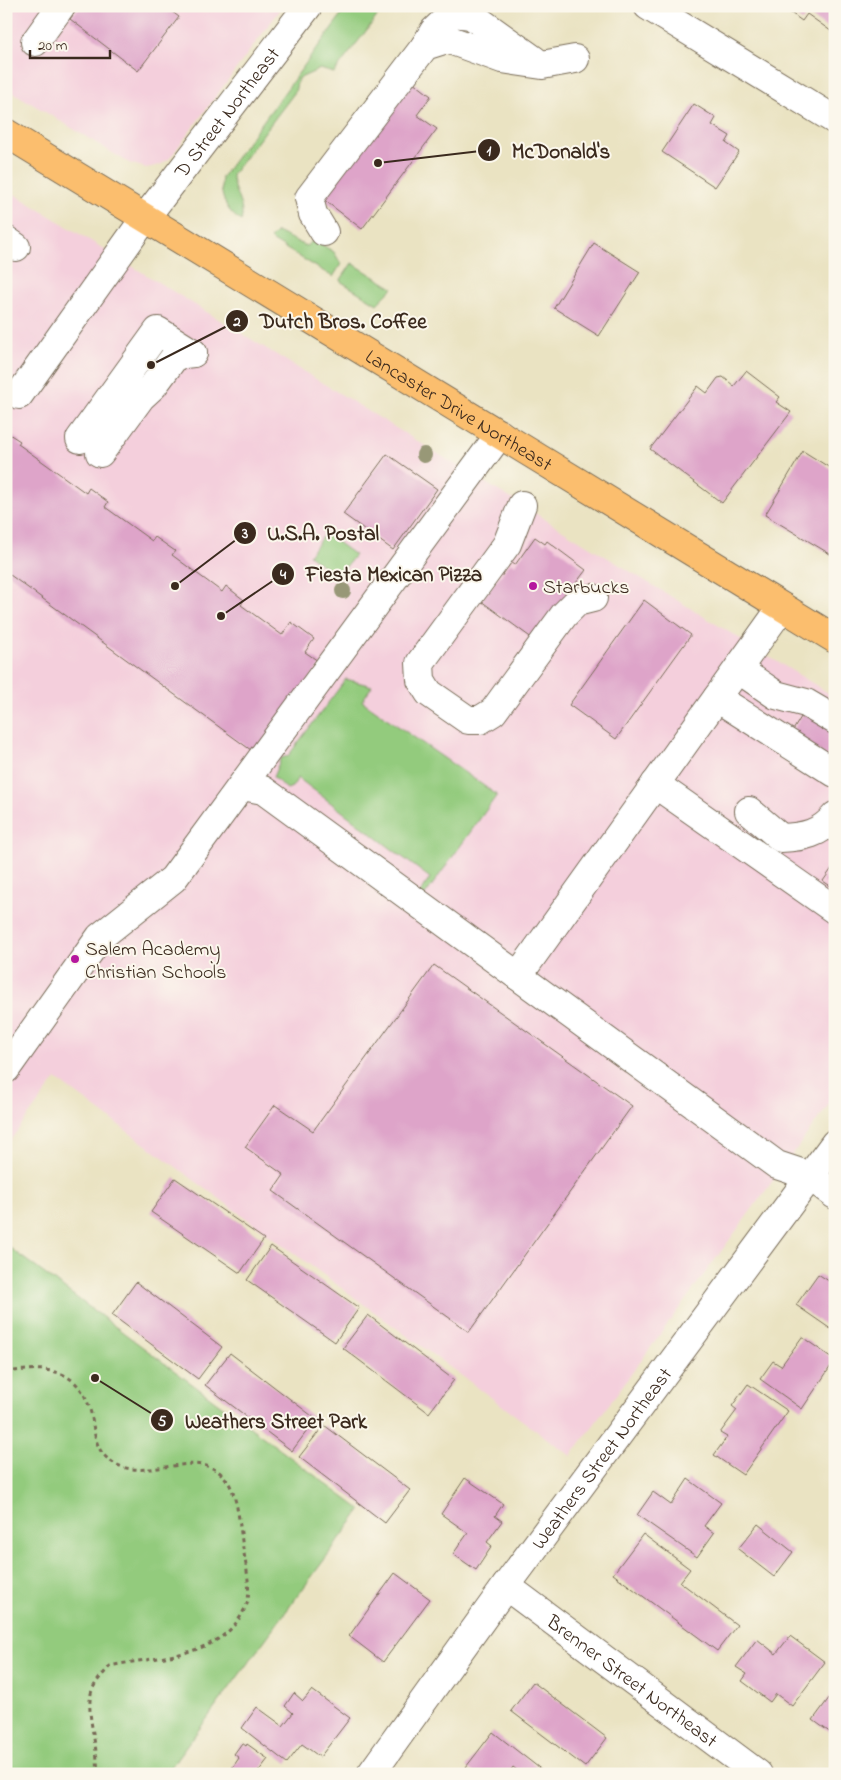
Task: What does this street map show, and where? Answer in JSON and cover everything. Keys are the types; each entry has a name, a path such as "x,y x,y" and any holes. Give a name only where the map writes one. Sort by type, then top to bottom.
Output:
{"main road":[{"name":"Lancaster Drive Northeast","path":"6,133 835,640"}],"street":[{"path":"35,42 61,6"},
{"name":"D Street Northeast","path":"19,395 145,218 308,6"},
{"path":"648,6 835,120"},
{"path":"324,232 313,214 309,198 425,46 447,39 502,58 542,65 575,59"},
{"path":"6,1069 100,937 173,879 500,434"},
{"path":"522,506 507,544 420,663 421,680 429,693 468,720 480,720 493,712 564,615 577,602 593,598"},
{"path":"518,976 782,607"},
{"path":"738,669 776,695 806,703 835,720"},
{"path":"717,698 835,773"},
{"path":"655,784 835,910"},
{"path":"243,786 263,790 777,1165 810,1176 835,1195"},
{"path":"835,790 829,800 815,815 797,823 781,822 749,811 781,838 812,835 826,826 835,816"},
{"name":"Weathers Street Northeast","path":"371,1774 506,1586 835,1143"},
{"name":"Brenner Street Northeast","path":"506,1586 758,1774"}],"path":[{"path":"6,1372 35,1368 52,1369 68,1376 79,1386 89,1401 96,1439 103,1453 116,1464 132,1470 191,1463 205,1466 226,1478 233,1493 249,1582 248,1603 230,1632 214,1642 190,1651 110,1666 93,1689 90,1704 97,1751 97,1774"}],"shaded area":[{"path":"6,6 283,6 170,158 160,165 146,168 129,163 6,88"},
{"path":"6,189 835,697 835,1096 571,1456 56,1079 6,1146"}],"green space":[{"path":"348,6 385,6 334,73 320,69 298,79 295,92 232,175 242,210 241,221 231,212 225,202 221,184 222,177"},
{"path":"277,232 306,246 314,240 334,252 341,264 333,277 270,239"},
{"path":"352,263 393,288 377,304 340,281"},
{"path":"325,533 355,555 338,577 309,555"},
{"path":"346,679 372,686 362,701 497,795 423,898 419,895 430,878 298,778 292,787 287,789 273,777 281,758 288,756"},
{"path":"6,1245 361,1510 166,1774 6,1774"}],"building":[{"path":"80,6 174,6 171,11 179,17 138,71 70,19"},
{"path":"785,6 835,6 835,34 807,14 802,21 784,8"},
{"path":"408,78 431,96 417,115 437,129 362,229 319,196"},
{"path":"694,104 716,118 712,125 730,136 726,143 739,152 715,187 662,152"},
{"path":"594,243 640,272 599,336 554,308"},
{"path":"746,371 780,397 776,402 791,412 722,503 650,449 698,386 707,393 718,378 723,377 734,386"},
{"path":"6,432 20,441 18,444 86,493 89,488 108,502 105,507 152,541 155,537 175,551 172,555 222,592 226,586 244,600 241,605 282,635 291,622 314,639 305,652 321,663 255,753 6,572"},
{"path":"803,451 835,471 835,557 765,515"},
{"path":"387,454 437,489 393,550 343,514"},
{"name":"Starbucks","path":"535,537 545,544 547,541 586,570 533,639 481,601 511,562 515,565"},
{"path":"644,600 691,635 616,739 569,705"},
{"path":"804,712 835,731 835,759 789,737"},
{"path":"835,864 835,889 823,881"},
{"path":"434,965 632,1106 469,1332 273,1191 284,1175 245,1147 275,1105 313,1131"},
{"path":"175,1178 264,1239 240,1273 151,1212"},
{"path":"271,1246 359,1308 335,1342 247,1280"},
{"path":"818,1274 835,1285 835,1332 796,1305"},
{"path":"136,1282 222,1347 198,1379 112,1315"},
{"path":"368,1315 454,1380 429,1413 343,1348"},
{"path":"802,1337 835,1360 802,1409 760,1379 773,1361 781,1366"},
{"path":"230,1353 316,1419 292,1451 205,1385"},
{"path":"748,1384 788,1411 743,1475 714,1455 727,1437 720,1433 737,1410 732,1406"},
{"path":"324,1425 410,1490 385,1523 299,1457"},
{"path":"465,1478 503,1504 495,1516 502,1521 487,1542 492,1546 476,1570 453,1554 468,1533 441,1514"},
{"path":"688,1479 721,1503 704,1526 714,1533 697,1557 637,1515 653,1492 671,1505"},
{"path":"758,1524 793,1552 774,1577 738,1549"},
{"path":"643,1534 690,1569 680,1582 737,1625 717,1651 613,1574"},
{"path":"395,1573 430,1599 383,1662 349,1636"},
{"path":"790,1636 825,1662 792,1706 776,1694 770,1702 742,1681 747,1674 736,1667 757,1639 776,1654"},
{"path":"533,1682 607,1738 585,1767 511,1711"},
{"path":"312,1690 350,1718 320,1757 302,1744 287,1763 242,1728 257,1707 283,1726 293,1713 285,1706 294,1693 303,1701"},
{"path":"835,1690 835,1736 813,1720"},
{"path":"493,1732 543,1771 541,1774 522,1774 513,1767 508,1774 475,1774 466,1767"},
{"path":"242,1743 246,1746 247,1744 268,1759 258,1772 261,1774 228,1774 239,1758 234,1754"}],"place":[{"name":"McDonald's","path":"378,163"},
{"name":"Dutch Bros. Coffee","path":"151,365"},
{"name":"U.S.A. Postal","path":"175,586"},
{"name":"Starbucks","path":"533,586"},
{"name":"Fiesta Mexican Pizza","path":"221,616"},
{"name":"Salem Academy Christian Schools","path":"75,959"},
{"name":"Weathers Street Park","path":"95,1378"}]}
